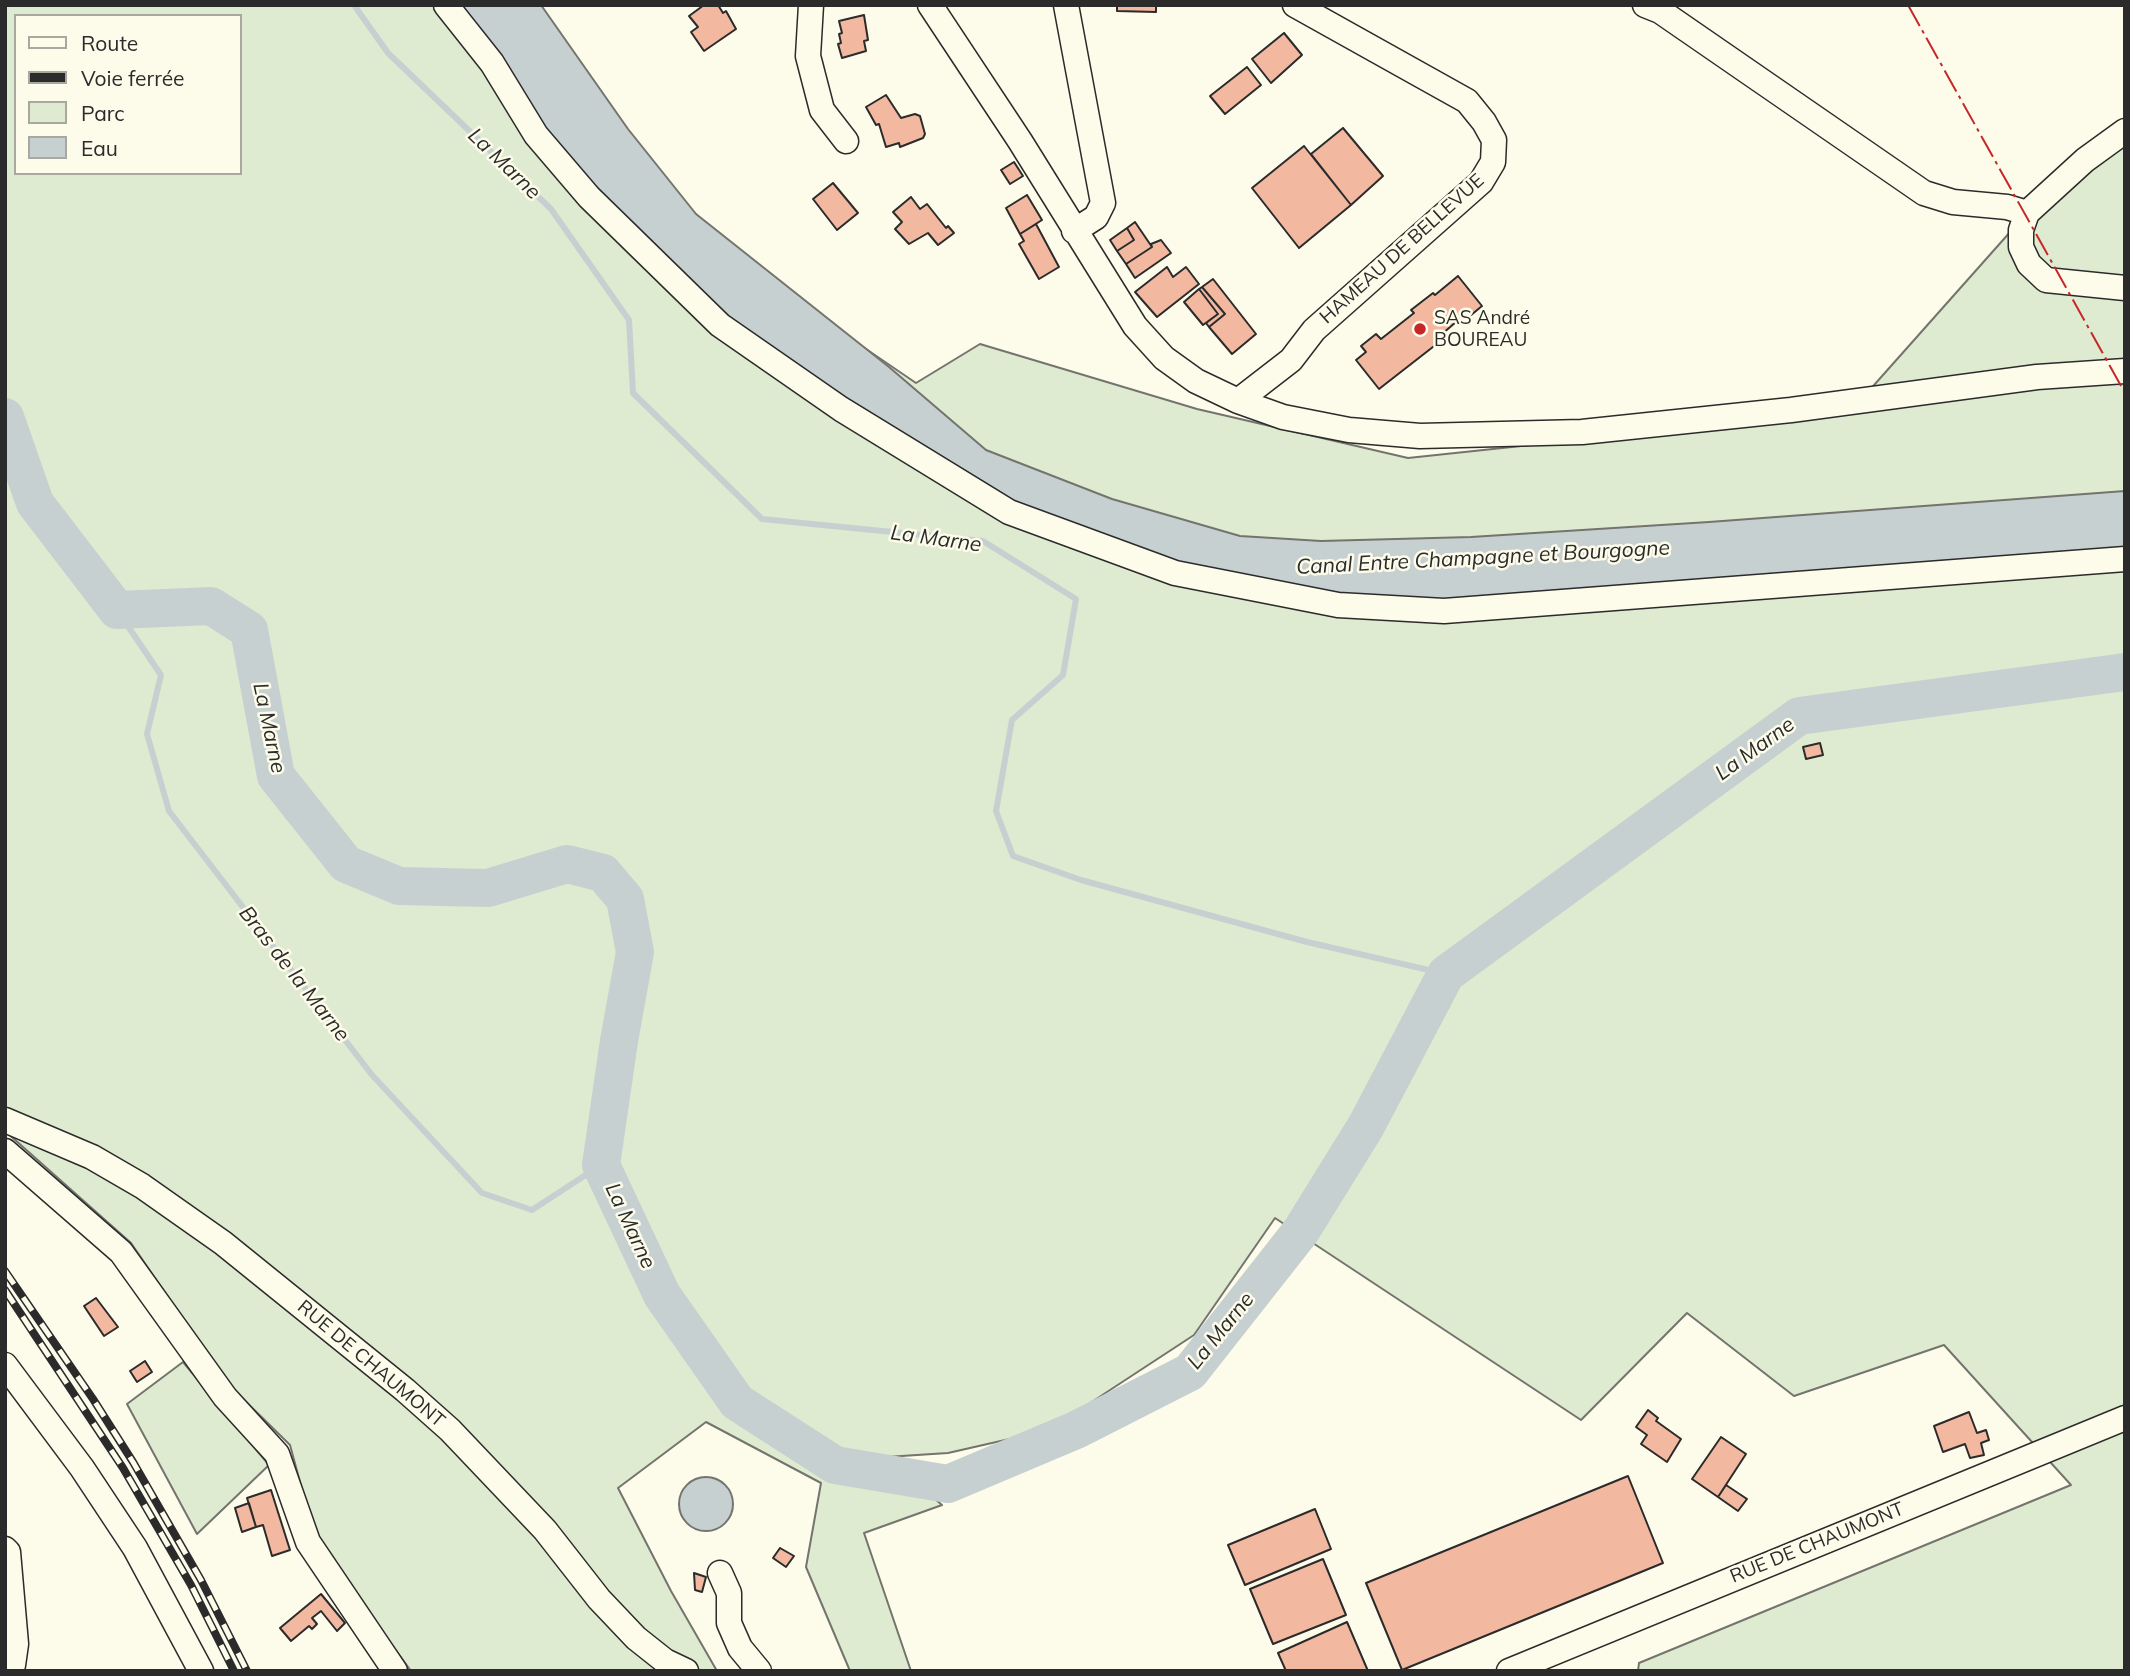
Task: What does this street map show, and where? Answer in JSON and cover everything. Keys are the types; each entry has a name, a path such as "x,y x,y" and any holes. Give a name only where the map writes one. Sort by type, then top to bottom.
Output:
{"street":[{"path":"446,5 492,63 536,135 589,197 720,325 841,409 1009,512 1175,573 1338,605 1444,611 2125,559"},
{"path":"811,5 808,56 822,110 846,141"},
{"path":"930,5 1020,141 1135,326 1164,358 1196,381 1238,401 1283,417 1349,430 1420,436 1582,432 1791,410 2037,377 2125,372"},
{"path":"1066,5 1103,203 1096,217 1074,231"},
{"name":"HAMEAU DE BELLEVUE","path":"1238,401 1290,360 1314,330 1482,182 1493,162 1494,140 1467,101 1295,5"},
{"path":"1645,5 1660,11 1924,192 1953,202 2007,207 2027,213"},
{"path":"2125,131 2085,160 2027,213 2021,230 2021,247 2029,264 2046,280 2125,289"},
{"name":"RUE DE CHAUMONT","path":"5,1121 92,1157 142,1186 223,1243 405,1390 450,1430 545,1530 599,1599 636,1638 665,1661 685,1671"},
{"path":"5,1151 121,1252 225,1397 277,1454 307,1542 395,1671"},
{"path":"5,1365 82,1468 135,1548 201,1671"},
{"name":"RUE DE CHAUMONT","path":"1509,1671 2125,1418"},
{"path":"5,1549 8,1552 16,1644 13,1665 5,1670"},
{"path":"720,1573 729,1593 729,1623 740,1648 759,1671"}],"green space":[{"path":"5,5 513,5 621,145 772,285 916,383 980,344 1197,409 1408,458 1851,411 2027,213 2125,131 2125,1671 1638,1671 1639,1663 2071,1485 1944,1345 1794,1396 1687,1313 1581,1420 1275,1218 1194,1335 1049,1430 948,1453 886,1457 942,1505 864,1533 911,1671 850,1671 806,1567 821,1483 706,1422 618,1488 671,1591 717,1671 411,1671 316,1541 290,1445 228,1384 131,1243 5,1131"},
{"path":"183,1362 269,1465 197,1534 127,1404"}],"water":[{"name":"Canal Entre Champagne et Bourgogne","path":"462,5 541,5 628,129 696,214 889,367 986,450 1112,499 1240,536 1321,541 1471,537 2125,491 2125,551 1386,604 1207,575 1041,517 770,351 684,282 553,142"},
{"path":"706,1477 725,1485 733,1504 725,1523 706,1531 687,1523 679,1504 687,1485"}],"building":[{"path":"704,5 718,5 723,13 726,11 736,29 704,51 691,32 698,27 689,16"},
{"path":"1117,5 1156,5 1156,12 1117,11"},
{"path":"864,15 868,40 864,41 866,51 842,58 838,44 841,43 839,34 842,33 839,21"},
{"path":"1284,33 1302,55 1271,83 1252,59"},
{"path":"1247,67 1261,85 1225,114 1210,96"},
{"path":"886,95 901,118 915,114 920,116 925,134 923,138 900,147 899,143 886,147 879,124 876,125 866,107"},
{"path":"1343,128 1383,176 1351,205 1311,154"},
{"path":"1304,146 1351,205 1299,248 1252,188"},
{"path":"1014,162 1023,176 1010,184 1001,170"},
{"path":"833,183 858,213 837,230 813,199"},
{"path":"1027,195 1042,220 1020,234 1006,208"},
{"path":"911,197 920,209 927,204 946,228 948,226 954,233 938,245 928,233 909,244 895,229 902,222 893,212"},
{"path":"1135,222 1152,247 1126,264 1117,251 1134,240 1127,228"},
{"path":"1036,224 1059,267 1039,279 1019,244 1024,241 1020,234"},
{"path":"1127,228 1134,240 1117,251 1110,240"},
{"path":"1161,240 1171,253 1135,278 1126,264 1152,247 1151,244"},
{"path":"1167,267 1173,277 1186,267 1199,284 1157,317 1135,292"},
{"name":"SAS André BOUREAU","path":"1458,276 1482,306 1459,325 1456,322 1435,340 1438,343 1379,389 1356,360 1366,352 1361,346 1376,334 1381,339 1414,313 1411,310"},
{"path":"1213,279 1256,334 1232,354 1209,327 1225,314 1202,287"},
{"path":"1202,287 1225,314 1209,327 1206,323 1218,314 1199,289"},
{"path":"1199,289 1218,314 1203,325 1184,302"},
{"path":"1820,743 1823,755 1806,759 1803,747"},
{"path":"96,1298 118,1327 104,1336 84,1306"},
{"path":"145,1361 152,1372 137,1382 130,1371"},
{"path":"1648,1410 1658,1418 1656,1421 1681,1439 1667,1462 1641,1444 1647,1435 1636,1427"},
{"path":"1969,1412 1977,1433 1986,1430 1989,1440 1981,1443 1984,1455 1970,1458 1965,1444 1943,1452 1934,1426"},
{"path":"1721,1437 1746,1454 1718,1497 1692,1479"},
{"path":"1628,1476 1663,1563 1402,1670 1366,1583"},
{"path":"1726,1485 1747,1499 1738,1511 1718,1497"},
{"path":"271,1490 290,1550 272,1556 263,1525 256,1527 247,1498"},
{"path":"249,1503 256,1527 242,1532 235,1508"},
{"path":"1315,1509 1331,1549 1245,1585 1228,1545"},
{"path":"780,1548 794,1556 786,1567 773,1558"},
{"path":"1323,1559 1346,1615 1273,1644 1250,1589"},
{"path":"694,1573 706,1577 702,1592 695,1590"},
{"path":"321,1594 345,1623 337,1631 321,1611 312,1618 317,1624 312,1629 309,1626 291,1641 280,1628"},
{"path":"1347,1622 1368,1671 1286,1671 1278,1653"}],"waterway":[{"name":"La Marne","path":"354,5 388,53 551,209 629,320 633,393 762,519 983,541 1076,599 1063,675 1012,720 996,811 1013,856 1081,880 1307,942 1446,974"},
{"name":"La Marne","path":"5,417 35,503 117,610 211,606 249,630 276,776 346,864 399,886 488,888 567,864 603,873 625,899 635,952 601,1165 662,1295 737,1402 835,1465 948,1484 1076,1430 1190,1372 1301,1231 1366,1126 1446,974 1799,716 2125,672"},
{"name":"Bras de la Marne","path":"117,610 161,675 147,734 169,811 372,1075 482,1193 532,1210 601,1165"}],"railway":[{"path":"5,1271 133,1462 201,1580 247,1671"},
{"path":"5,1290 123,1468 191,1585 234,1671"}],"power":[{"path":"1908,5 2125,393"}],"place":[{"name":"SAS André BOUREAU","path":"1420,329"}]}
